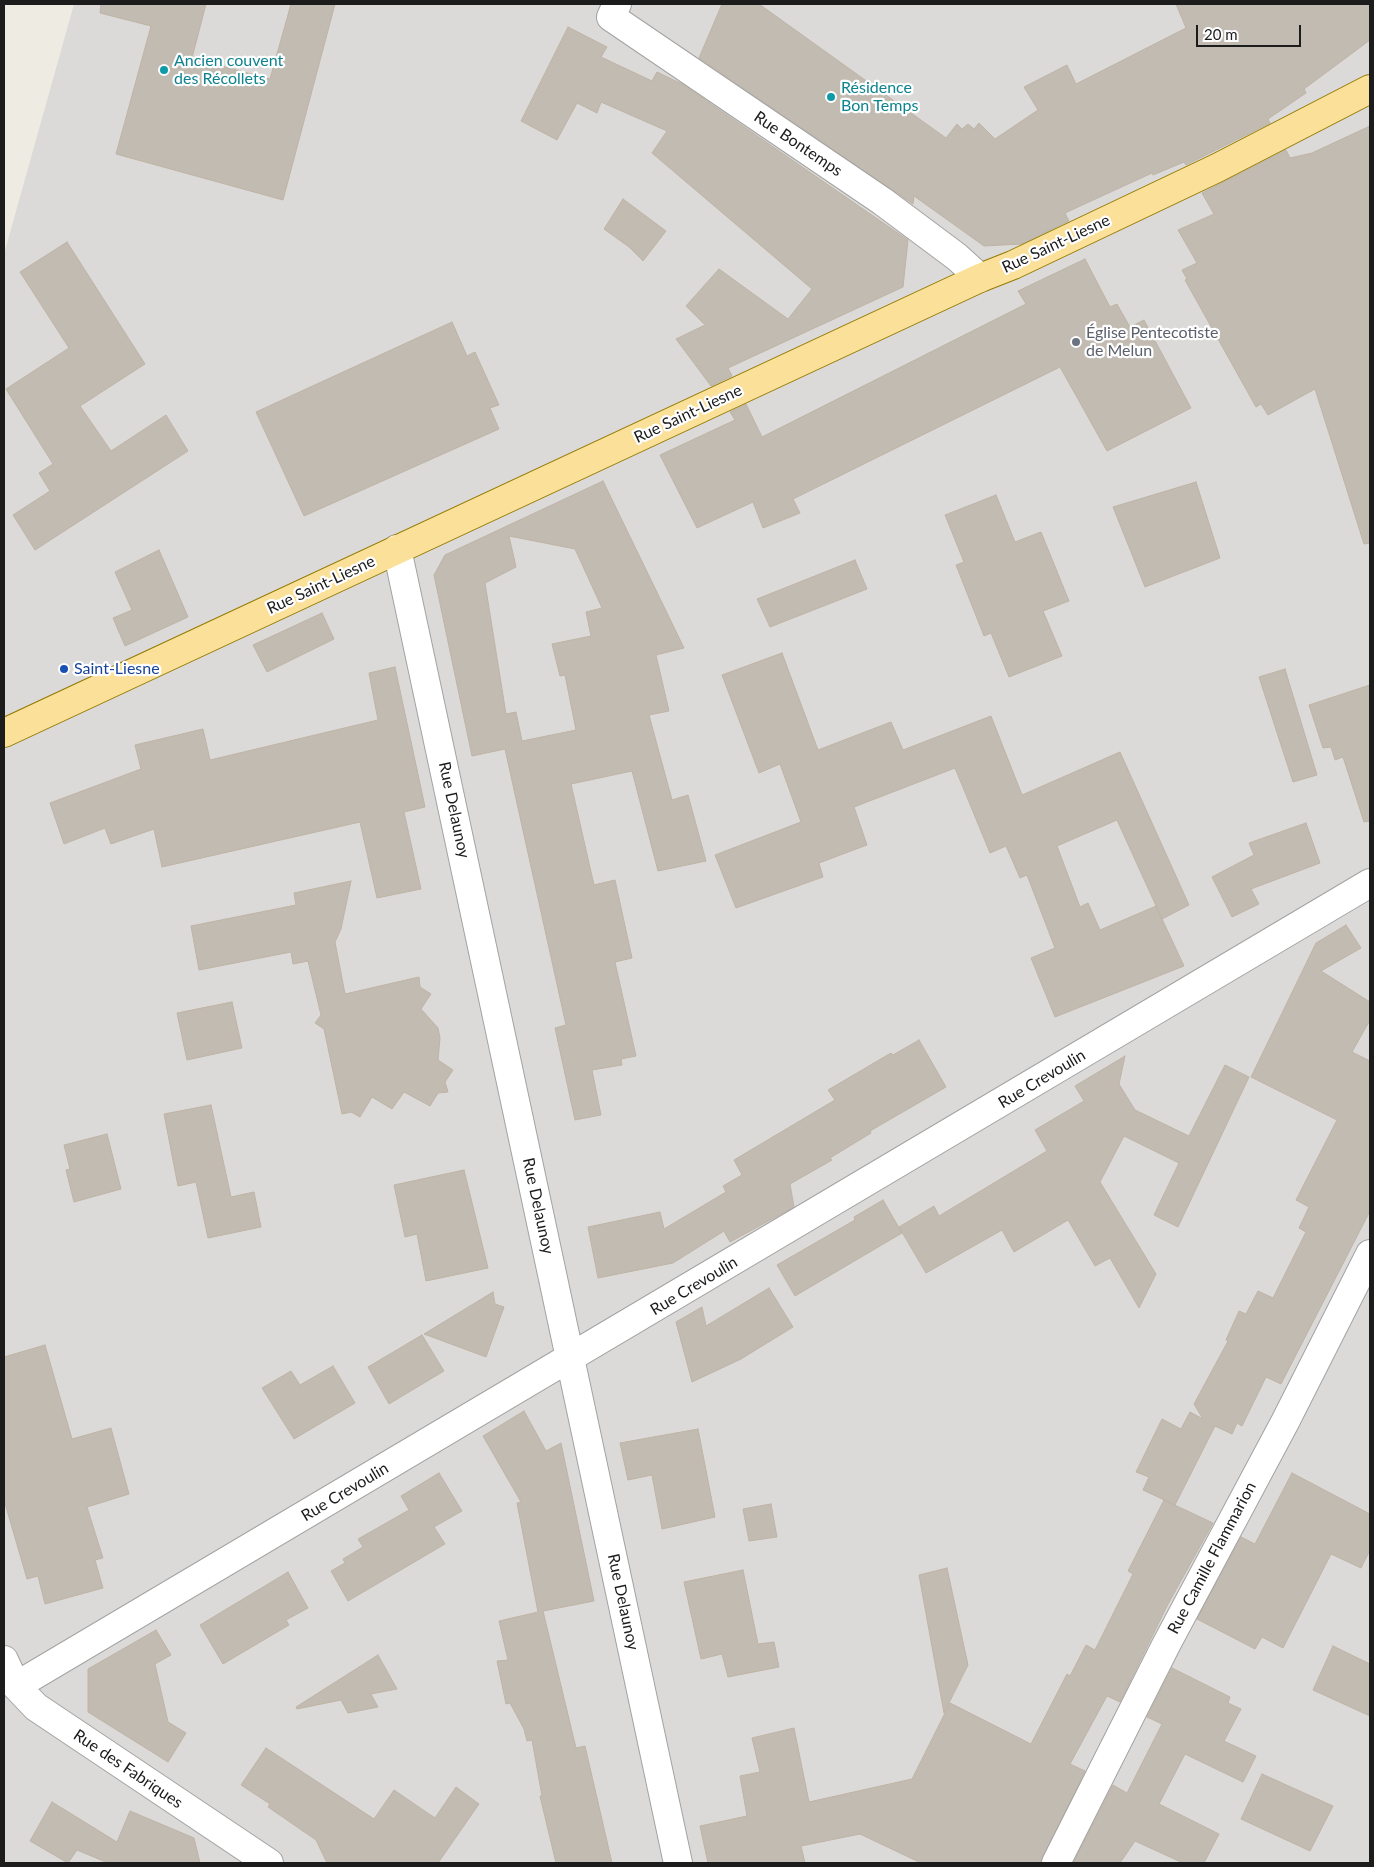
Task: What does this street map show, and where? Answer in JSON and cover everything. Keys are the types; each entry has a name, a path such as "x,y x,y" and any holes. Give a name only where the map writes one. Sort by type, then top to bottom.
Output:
{"main road":[{"name":"Rue Saint-Liesne","path":"4,733 980,278 1013,265 1208,172 1370,89"}],"street":[{"name":"Rue Bontemps","path":"614,10 882,202 957,257 980,278"},
{"name":"Rue Delaunoy","path":"397,549 678,1863"},
{"name":"Rue Crevoulin","path":"10,1686 571,1358 1370,883"},
{"name":"Rue Camille Flammarion","path":"1056,1863 1166,1645 1285,1422 1370,1254"},
{"name":"Rue des Fabriques","path":"4,1660 10,1686 36,1707 269,1863"}],"shaded area":[{"path":"74,4 1370,4 1370,1863 4,1863 4,254"}],"building":[{"name":"Ancien couvent des Récollets","path":"101,4 206,4 192,58 270,79 291,4 335,4 283,200 116,154 151,26 100,13"},
{"path":"722,4 759,4 946,138 957,124 962,129 968,124 974,129 979,123 995,139 1038,110 1024,87 1067,65 1076,84 1186,28 1176,4 1370,4 1370,40 1304,89 1306,93 1268,119 1270,123 1186,165 1184,162 1153,175 1152,173 1065,213 1069,221 1022,244 984,246 914,196 913,204 699,58"},
{"path":"568,27 607,47 601,57 652,81 657,72 682,84 908,240 903,287 728,368 732,376 711,386 676,339 705,325 686,306 719,269 788,319 812,289 652,153 667,131 601,102 597,113 577,103 557,140 521,121"},
{"path":"1370,126 1370,543 1364,544 1315,389 1268,415 1261,404 1256,407 1185,280 1187,279 1182,270 1197,263 1178,230 1214,214 1202,193 1286,150 1290,158 1312,153"},
{"path":"623,199 666,231 643,261 629,247 604,229"},
{"path":"67,242 145,364 80,406 111,451 166,415 188,451 35,550 13,515 50,491 39,473 53,464 6,389 69,348 20,272"},
{"path":"1085,259 1110,307 1117,304 1130,327 1144,320 1191,408 1107,451 1060,367 793,499 800,513 763,528 753,502 697,528 660,455 735,420 730,412 746,404 762,437 1026,304 1018,291"},
{"path":"452,322 467,356 475,352 499,405 490,408 499,429 304,516 256,412"},
{"path":"603,481 684,648 656,655 669,711 649,715 672,800 688,795 706,861 658,871 632,771 571,784 594,885 615,880 632,958 615,962 636,1056 621,1059 622,1065 592,1070 601,1115 575,1120 555,1028 566,1025 505,749 472,756 434,575 445,555","holes":["509,536 575,549 602,608 586,612 591,636 552,644 560,676 565,675 576,730 522,741 516,712 506,714 485,583 516,567"]},
{"path":"1196,482 1220,558 1145,587 1113,507"},
{"path":"996,495 1015,542 1041,532 1069,601 1043,611 1062,656 1009,677 991,633 984,636 956,565 964,562 945,515"},
{"path":"159,550 188,617 125,646 113,618 132,610 115,572"},
{"path":"855,560 867,589 770,627 757,599"},
{"path":"322,613 334,639 267,672 253,645"},
{"path":"782,653 818,750 891,722 903,750 991,716 1022,795 1120,752 1189,905 1162,919 1184,966 1055,1017 1031,958 1055,948 1027,875 1020,878 1006,846 990,853 955,768 854,807 867,845 819,863 823,877 736,908 715,855 801,822 780,764 759,773 722,675","holes":["1117,820 1160,914 1156,906 1100,930 1088,903 1080,907 1057,846"]},
{"path":"395,667 425,807 404,812 421,889 377,898 360,822 162,867 154,829 111,844 105,828 64,844 50,803 141,769 135,745 203,729 210,760 378,720 369,673"},
{"path":"1285,669 1317,775 1293,782 1259,677"},
{"path":"1370,685 1370,821 1364,822 1343,757 1335,760 1331,747 1323,748 1309,705"},
{"path":"1306,823 1320,863 1251,889 1259,904 1232,917 1212,877 1254,855 1249,843"},
{"path":"351,881 341,929 335,942 345,994 419,977 420,987 431,994 421,1009 438,1028 440,1038 438,1060 453,1070 445,1082 448,1092 438,1093 430,1106 404,1092 392,1109 372,1097 360,1117 351,1112 342,1114 324,1029 315,1023 321,1015 308,961 293,964 291,952 199,970 191,926 296,905 294,893"},
{"path":"1346,925 1361,948 1321,971 1370,1002 1370,1020 1352,1052 1370,1061 1370,1211 1281,1384 1266,1377 1242,1426 1237,1423 1232,1434 1215,1426 1175,1505 1143,1490 1149,1477 1136,1472 1162,1419 1181,1429 1190,1412 1203,1419 1194,1404 1228,1341 1226,1340 1239,1311 1246,1314 1258,1291 1273,1298 1306,1232 1299,1228 1309,1207 1296,1200 1337,1120 1251,1077 1316,943"},
{"path":"232,1002 242,1048 187,1060 177,1013"},
{"path":"919,1040 946,1087 870,1131 871,1133 830,1158 832,1160 790,1184 794,1207 730,1242 724,1231 673,1263 598,1278 588,1227 660,1212 664,1229 726,1192 723,1186 742,1175 734,1160 835,1100 828,1090 891,1053 893,1055"},
{"path":"1125,1056 1119,1084 1135,1110 1189,1136 1225,1065 1249,1077 1178,1227 1154,1215 1179,1163 1124,1136 1100,1182 1156,1274 1139,1308 1110,1258 1095,1266 1068,1220 1014,1252 1002,1230 926,1273 899,1227 934,1206 939,1216 1047,1151 1035,1130 1084,1101 1075,1086"},
{"path":"211,1105 231,1197 254,1192 261,1227 208,1238 196,1182 178,1186 164,1114"},
{"path":"107,1134 121,1189 74,1202 66,1170 70,1169 64,1145"},
{"path":"464,1170 488,1268 426,1281 417,1234 405,1237 394,1185"},
{"path":"883,1200 902,1233 795,1296 777,1265 855,1220 854,1217"},
{"path":"769,1288 793,1327 741,1359 692,1382 676,1322 702,1307 706,1326"},
{"path":"493,1292 495,1304 504,1307 486,1357 424,1334"},
{"path":"422,1335 444,1371 389,1404 368,1367"},
{"path":"45,1345 72,1439 111,1428 129,1494 87,1507 103,1558 95,1560 103,1588 45,1604 38,1576 27,1579 4,1500 4,1357"},
{"path":"333,1366 355,1403 294,1439 262,1388 291,1371 300,1385"},
{"path":"524,1411 546,1451 561,1443 594,1601 543,1611 576,1748 585,1746 612,1863 556,1863 540,1796 542,1796 532,1740 527,1741 524,1729 510,1703 506,1704 497,1661 508,1660 499,1621 538,1612 517,1503 521,1502 483,1436"},
{"path":"698,1429 715,1517 662,1529 652,1475 628,1480 620,1443"},
{"path":"439,1473 462,1511 434,1527 445,1544 348,1601 331,1571 345,1563 343,1559 363,1547 358,1539 409,1510 401,1496"},
{"path":"1292,1473 1370,1514 1370,1550 1361,1568 1331,1554 1283,1648 1262,1637 1255,1649 1197,1619 1241,1537 1255,1544"},
{"path":"1164,1500 1213,1523 1168,1604 1120,1702 1107,1696 1070,1764 1085,1771 1040,1863 921,1863 860,1834 801,1846 805,1863 708,1863 700,1826 747,1816 740,1776 760,1772 752,1738 794,1728 809,1802 912,1779 950,1703 1031,1744 1067,1674 1070,1676 1086,1645 1095,1650 1133,1574 1128,1571"},
{"path":"771,1504 777,1537 749,1541 743,1509"},
{"path":"947,1568 968,1665 944,1713 919,1575"},
{"path":"743,1570 758,1644 774,1642 779,1667 728,1677 722,1654 701,1659 684,1582"},
{"path":"288,1572 308,1608 286,1620 289,1625 223,1664 200,1625"},
{"path":"156,1630 171,1655 155,1664 168,1722 186,1733 168,1762 88,1712 88,1669"},
{"path":"1333,1646 1370,1664 1370,1716 1313,1690"},
{"path":"378,1655 397,1689 371,1694 378,1707 348,1713 341,1700 297,1709 296,1707"},
{"path":"1172,1668 1230,1697 1228,1703 1241,1709 1224,1741 1256,1756 1243,1782 1185,1754 1159,1804 1219,1834 1204,1863 1183,1863 1135,1841 1120,1863 1073,1863 1113,1785 1127,1793 1162,1724 1147,1717"},
{"path":"266,1748 374,1819 394,1790 435,1818 456,1787 479,1804 438,1863 327,1863 316,1840 268,1807 270,1804 241,1785"},
{"path":"1262,1774 1333,1806 1310,1851 1241,1819"},
{"path":"52,1802 117,1842 130,1811 194,1838 200,1863 108,1863 77,1850 68,1863 30,1841"}],"place":[{"name":"Ancien couvent des Récollets","path":"164,70"},
{"name":"Résidence Bon Temps","path":"831,97"},
{"name":"Église Pentecotiste de Melun","path":"1076,342"},
{"name":"Saint-Liesne","path":"64,669"}]}
